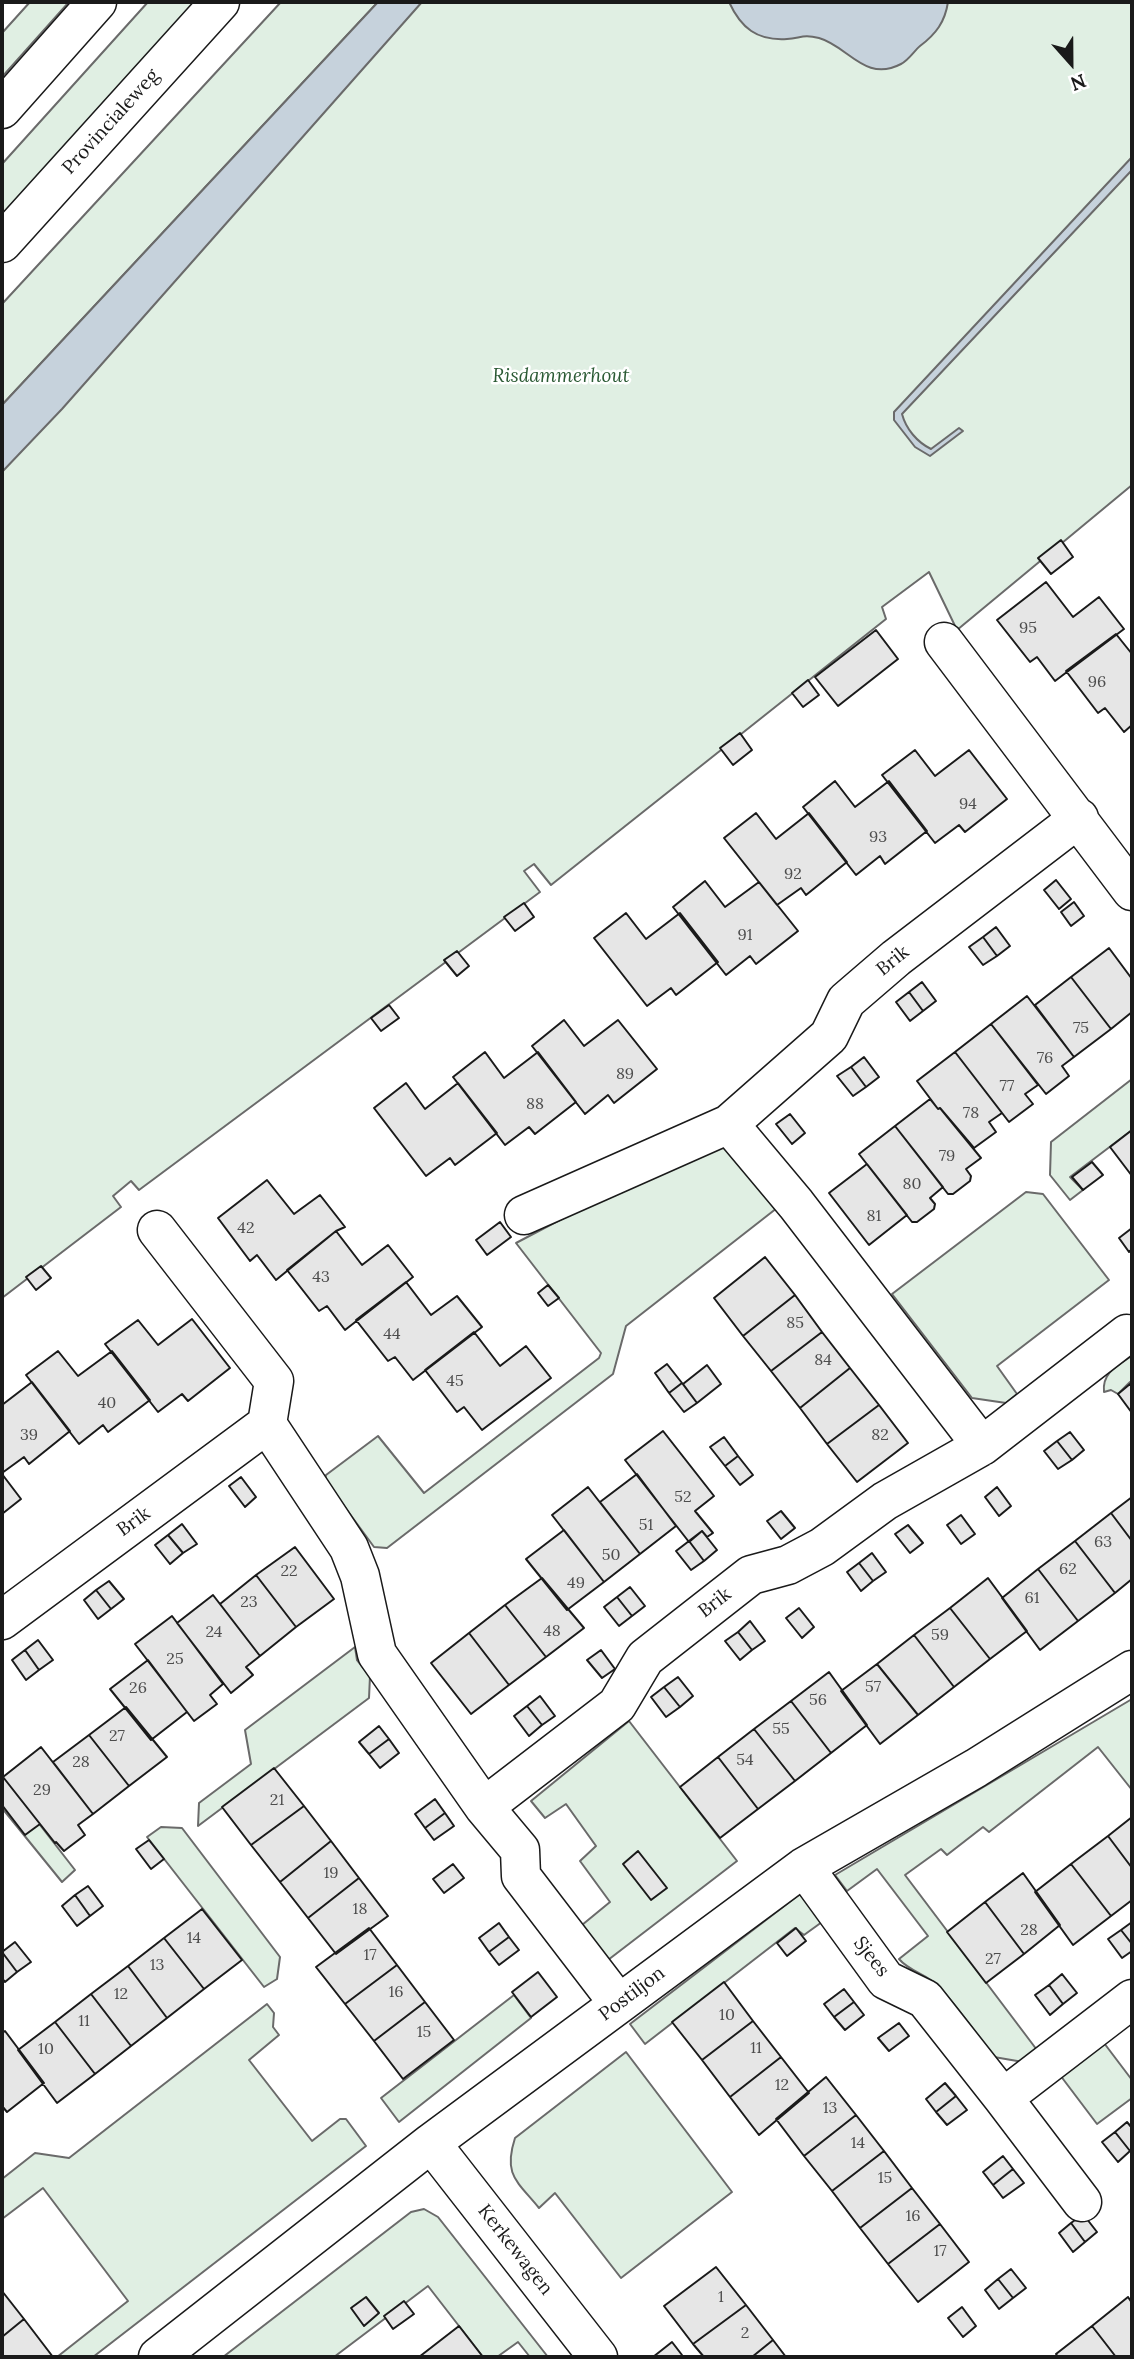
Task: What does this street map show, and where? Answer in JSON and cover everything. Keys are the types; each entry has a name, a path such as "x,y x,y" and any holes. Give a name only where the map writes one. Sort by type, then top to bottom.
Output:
{"street":[{"path":"2,109 97,2"},
{"name":"Provincialeweg","path":"2,243 220,2"},
{"path":"944,642 1132,891"},
{"name":"Brik","path":"524,1215 729,1124 829,1036 846,1001 895,958 1079,818"},
{"path":"729,1124 796,1204 982,1446"},
{"path":"157,1230 274,1381 267,1423 349,1548 360,1577 377,1654 484,1807 520,1850 520,1876 619,2004"},
{"name":"Brik","path":"484,1807 617,1705 645,1658 751,1575 788,1565 822,1547 885,1501 982,1446 1128,1334 1132,1335"},
{"name":"Brik","path":"2,1620 267,1423"},
{"name":"Postiljon","path":"158,2357 431,2143 804,1867 976,1768 1132,1670"},
{"name":"Sjees","path":"804,1867 886,1980 925,1998 1082,2202"},
{"path":"1003,2098 1132,1999"},
{"name":"Kerkewagen","path":"431,2143 598,2357"}],"green space":[{"path":"30,2 69,2 2,77 2,33"},
{"path":"148,2 196,2 2,218 2,164"},
{"path":"281,2 378,2 2,405 2,304"},
{"name":"Risdammerhout","path":"395,2 1132,2 1132,485 957,630 929,572 882,607 886,619 551,885 534,864 524,871 540,892 139,1190 131,1181 113,1196 121,1207 2,1298 2,434"},
{"path":"1132,1079 1132,1130 1070,1177 1083,1190 1070,1200 1050,1175 1051,1142"},
{"path":"722,1146 736,1155 777,1208 626,1326 613,1374 387,1548 374,1547 325,1480 326,1475 378,1436 424,1493 599,1358 601,1353 516,1243 613,1192"},
{"path":"1026,1192 1043,1194 1109,1280 997,1366 1017,1394 1006,1403 972,1398 892,1294"},
{"path":"1130,1357 1132,1384 1130,1382 1118,1394 1111,1390 1104,1392 1107,1376"},
{"path":"355,1647 357,1660 370,1676 369,1698 198,1826 199,1803 251,1764 245,1730"},
{"path":"1132,1699 1132,1790 1098,1747 989,1832 983,1827 947,1855 941,1849 905,1875 1037,2050 1023,2062 994,2057 939,1987 899,1959 928,1936 877,1869 847,1891 835,1875"},
{"path":"629,1721 737,1861 608,1960 582,1925 610,1902 580,1861 596,1846 566,1804 545,1818 531,1801"},
{"path":"2,1776 75,1870 62,1882 2,1808"},
{"path":"161,1827 182,1828 280,1957 277,1979 264,1987 147,1837"},
{"path":"800,1894 822,1922 804,1935 795,1928 645,2044 630,2024"},
{"path":"514,1995 531,2018 399,2122 381,2098"},
{"path":"267,2004 274,2013 273,2027 279,2035 249,2060 312,2141 340,2119 346,2119 366,2146 93,2357 57,2357 128,2301 43,2188 2,2219 2,2179 35,2153 69,2158"},
{"path":"1104,2043 1132,2080 1132,2098 1097,2124 1060,2075"},
{"path":"626,2052 732,2192 621,2278 555,2193 539,2208 514,2177 511,2161 515,2138"},
{"path":"424,2209 438,2217 548,2357 530,2357 518,2342 497,2357 483,2357 428,2286 334,2357 223,2357 411,2212"}],"shaded area":[{"path":"378,2 422,2 62,409 2,472 2,405"},
{"path":"729,2 948,2 945,16 931,37 901,64 888,69 877,69 857,61 819,38 806,36 776,39 759,35 745,26"},
{"path":"1132,157 1132,170 902,414 913,434 931,449 959,428 963,431 930,456 915,447 894,420 894,412"}],"building":[{"path":"1061,540 1073,557 1051,574 1038,558"},
{"path":"1046,582 1073,617 1099,597 1124,629 1055,681 1037,657 1030,662 997,620"},
{"path":"876,630 898,659 838,706 815,677"},
{"path":"1116,634 1132,654 1132,725 1124,732 1105,708 1098,713 1066,671"},
{"path":"808,680 819,695 803,707 792,693"},
{"path":"740,733 752,750 733,765 720,748"},
{"path":"915,750 935,776 969,750 1007,799 965,832 959,825 935,843 882,775"},
{"path":"835,781 855,807 889,781 927,831 885,864 880,856 856,875 803,807"},
{"path":"756,813 776,839 809,813 847,862 806,895 801,888 777,905 724,838"},
{"path":"1056,880 1071,899 1059,909 1044,890"},
{"path":"705,881 725,907 759,882 798,931 756,964 750,956 726,975 673,907"},
{"path":"1074,902 1084,916 1071,926 1061,912"},
{"path":"524,903 534,917 515,931 504,917"},
{"path":"626,913 646,939 680,913 718,962 676,995 671,988 647,1006 594,938"},
{"path":"996,927 1010,946 997,956 983,937"},
{"path":"983,937 997,956 983,965 969,947"},
{"path":"1109,948 1132,979 1132,1012 1111,1029 1071,977"},
{"path":"457,951 469,966 457,976 444,960"},
{"path":"1071,977 1111,1029 1074,1057 1035,1005"},
{"path":"922,982 936,1001 923,1011 909,992"},
{"path":"909,992 923,1011 910,1021 896,1002"},
{"path":"1027,996 1074,1057 1062,1066 1069,1076 1046,1094 991,1024"},
{"path":"389,1005 399,1018 381,1031 371,1018"},
{"path":"564,1020 584,1046 618,1020 657,1069 614,1103 608,1095 585,1114 532,1046"},
{"path":"991,1024 1038,1085 1025,1094 1033,1104 1009,1122 955,1052"},
{"path":"485,1052 504,1078 538,1052 576,1102 535,1134 529,1127 505,1145 453,1077"},
{"path":"955,1052 1002,1113 989,1122 996,1132 974,1148 940,1108 938,1109 917,1081"},
{"path":"864,1057 879,1077 866,1087 851,1067"},
{"path":"851,1067 866,1087 853,1096 837,1076"},
{"path":"406,1083 425,1109 458,1083 497,1133 455,1165 450,1158 426,1176 374,1108"},
{"path":"930,1099 981,1158 966,1169 971,1176 970,1181 953,1194 948,1194 895,1126"},
{"path":"790,1114 805,1133 792,1144 776,1124"},
{"path":"895,1126 943,1187 930,1198 935,1204 934,1209 917,1222 912,1222 859,1154"},
{"path":"1132,1130 1132,1176 1110,1147"},
{"path":"1092,1162 1103,1175 1083,1190 1072,1177"},
{"path":"867,1164 907,1215 869,1245 829,1193"},
{"path":"267,1180 294,1214 320,1195 345,1227 336,1231 276,1280 257,1255 250,1261 218,1218"},
{"path":"500,1222 511,1237 487,1255 476,1240"},
{"path":"1132,1228 1132,1249 1129,1252 1119,1238"},
{"path":"336,1231 362,1265 388,1245 413,1277 345,1330 327,1306 319,1311 287,1270"},
{"path":"765,1257 795,1295 743,1336 714,1298"},
{"path":"41,1266 51,1278 36,1290 26,1277"},
{"path":"406,1282 431,1315 457,1296 482,1327 413,1380 395,1357 388,1361 356,1320"},
{"path":"548,1285 559,1298 548,1306 538,1293"},
{"path":"795,1295 822,1332 771,1371 743,1336"},
{"path":"192,1319 230,1368 188,1401 182,1394 158,1412 105,1344 138,1320 158,1345"},
{"path":"474,1332 500,1366 526,1346 551,1378 482,1430 464,1407 457,1412 425,1370"},
{"path":"822,1332 850,1368 800,1408 771,1371"},
{"path":"58,1351 78,1376 112,1351 150,1400 108,1432 103,1425 79,1444 26,1375"},
{"path":"667,1364 682,1383 669,1393 655,1373"},
{"path":"707,1365 721,1384 697,1403 683,1384"},
{"path":"850,1368 879,1405 827,1444 800,1408"},
{"path":"32,1382 70,1431 29,1464 24,1457 2,1473 2,1405"},
{"path":"682,1383 697,1403 684,1412 669,1393"},
{"path":"1130,1384 1132,1387 1132,1413 1118,1394"},
{"path":"879,1405 908,1443 857,1482 827,1444"},
{"path":"663,1431 714,1496 695,1511 713,1533 707,1537 702,1531 689,1542 625,1460"},
{"path":"1070,1432 1084,1450 1072,1460 1057,1441"},
{"path":"724,1437 738,1456 725,1466 710,1447"},
{"path":"1057,1441 1072,1460 1058,1469 1044,1451"},
{"path":"738,1456 753,1475 740,1485 725,1466"},
{"path":"2,1474 21,1499 2,1514"},
{"path":"637,1474 676,1526 640,1554 600,1502"},
{"path":"241,1477 256,1497 245,1507 229,1486"},
{"path":"588,1487 640,1554 604,1582 552,1515"},
{"path":"997,1487 1011,1506 999,1516 985,1497"},
{"path":"1132,1497 1132,1541 1111,1513"},
{"path":"781,1511 795,1528 781,1539 767,1521"},
{"path":"1111,1513 1132,1541 1132,1579 1115,1593 1075,1541"},
{"path":"961,1515 975,1534 961,1544 947,1525"},
{"path":"182,1524 197,1544 183,1553 168,1535"},
{"path":"908,1525 923,1543 910,1553 895,1534"},
{"path":"564,1530 604,1582 567,1610 526,1559"},
{"path":"702,1531 717,1550 704,1561 689,1541"},
{"path":"168,1535 183,1553 170,1564 155,1545"},
{"path":"689,1541 704,1561 691,1570 676,1551"},
{"path":"1075,1541 1115,1593 1078,1621 1038,1569"},
{"path":"295,1547 334,1599 296,1627 256,1575"},
{"path":"872,1553 886,1572 873,1581 859,1563"},
{"path":"859,1563 873,1581 861,1591 847,1572"},
{"path":"1038,1569 1078,1621 1040,1650 1002,1598"},
{"path":"256,1575 296,1627 260,1656 220,1604"},
{"path":"542,1578 584,1628 546,1657 505,1605"},
{"path":"988,1578 1027,1631 990,1659 950,1608"},
{"path":"109,1581 124,1599 111,1609 96,1590"},
{"path":"630,1587 645,1606 632,1616 617,1597"},
{"path":"96,1590 111,1609 98,1619 84,1600"},
{"path":"213,1595 260,1656 246,1667 253,1675 231,1693 177,1623"},
{"path":"617,1597 632,1616 619,1626 604,1607"},
{"path":"505,1605 546,1657 509,1685 469,1633"},
{"path":"799,1608 814,1627 802,1638 786,1618"},
{"path":"950,1608 990,1659 954,1687 914,1635"},
{"path":"172,1616 223,1684 210,1695 217,1704 194,1721 135,1644"},
{"path":"750,1621 765,1641 752,1650 738,1632"},
{"path":"738,1632 752,1650 740,1660 725,1641"},
{"path":"469,1633 509,1685 471,1714 431,1663"},
{"path":"914,1635 954,1687 918,1715 877,1664"},
{"path":"38,1640 53,1660 39,1670 25,1650"},
{"path":"25,1650 39,1670 26,1680 12,1660"},
{"path":"601,1650 615,1669 602,1678 587,1660"},
{"path":"148,1660 187,1712 151,1740 110,1689"},
{"path":"877,1664 918,1715 880,1744 841,1691"},
{"path":"829,1672 867,1725 831,1753 791,1701"},
{"path":"678,1677 693,1696 680,1707 664,1687"},
{"path":"664,1687 680,1707 666,1717 651,1697"},
{"path":"540,1696 555,1716 542,1725 527,1706"},
{"path":"791,1701 831,1753 795,1781 754,1729"},
{"path":"527,1706 542,1725 529,1736 514,1716"},
{"path":"126,1707 167,1757 129,1786 89,1735"},
{"path":"379,1726 389,1739 369,1754 359,1742"},
{"path":"754,1729 795,1781 758,1809 718,1757"},
{"path":"89,1735 129,1786 93,1814 53,1762"},
{"path":"389,1739 399,1753 380,1768 369,1754"},
{"path":"41,1747 93,1814 78,1825 85,1835 64,1851 3,1777"},
{"path":"718,1757 758,1809 720,1838 680,1787"},
{"path":"274,1768 304,1806 251,1845 222,1807"},
{"path":"3,1777 40,1824 25,1835 2,1805"},
{"path":"435,1799 445,1813 425,1828 415,1814"},
{"path":"304,1806 331,1841 280,1882 251,1845"},
{"path":"445,1813 454,1826 434,1840 425,1828"},
{"path":"1132,1817 1132,1868 1108,1836"},
{"path":"1108,1836 1132,1868 1132,1900 1111,1916 1071,1864"},
{"path":"149,1840 164,1859 151,1869 136,1849"},
{"path":"331,1841 359,1878 308,1918 280,1882"},
{"path":"638,1851 667,1888 651,1900 623,1864"},
{"path":"453,1864 464,1878 444,1893 433,1879"},
{"path":"1071,1864 1111,1916 1073,1945 1035,1892"},
{"path":"1023,1873 1060,1925 1024,1954 985,1902"},
{"path":"359,1878 388,1916 336,1954 308,1918"},
{"path":"88,1886 103,1906 90,1916 75,1895"},
{"path":"75,1895 90,1916 77,1926 62,1906"},
{"path":"985,1902 1024,1954 986,1983 947,1932"},
{"path":"202,1909 242,1960 204,1989 164,1938"},
{"path":"1132,1922 1132,1944 1121,1930"},
{"path":"499,1923 509,1937 489,1952 479,1938"},
{"path":"369,1928 397,1965 345,2004 316,1967"},
{"path":"796,1928 806,1941 787,1956 777,1943"},
{"path":"1121,1930 1132,1944 1132,1951 1122,1958 1108,1939"},
{"path":"509,1937 519,1950 499,1965 489,1952"},
{"path":"164,1938 204,1989 167,2018 128,1966"},
{"path":"15,1942 31,1962 17,1972 2,1952"},
{"path":"2,1952 17,1972 5,1982 2,1978"},
{"path":"397,1965 425,2002 374,2041 345,2004"},
{"path":"128,1966 167,2018 131,2046 91,1994"},
{"path":"538,1972 557,1997 531,2017 512,1992"},
{"path":"1062,1974 1077,1993 1063,2004 1049,1985"},
{"path":"724,1982 753,2021 702,2060 672,2022"},
{"path":"1049,1985 1063,2004 1050,2015 1035,1995"},
{"path":"844,1989 854,2002 834,2017 824,2004"},
{"path":"91,1994 131,2046 95,2074 55,2022"},
{"path":"425,2002 454,2040 403,2079 374,2041"},
{"path":"854,2002 864,2015 845,2030 834,2017"},
{"path":"753,2021 781,2057 730,2097 702,2060"},
{"path":"55,2022 95,2074 57,2103 18,2050"},
{"path":"899,2023 909,2036 889,2051 878,2038"},
{"path":"5,2031 44,2083 7,2112 2,2106 2,2033"},
{"path":"781,2057 809,2093 759,2135 730,2097"},
{"path":"826,2077 856,2115 804,2156 776,2119"},
{"path":"945,2083 956,2096 936,2112 926,2099"},
{"path":"956,2096 967,2110 947,2125 936,2112"},
{"path":"856,2115 884,2151 832,2191 804,2156"},
{"path":"1127,2122 1132,2128 1130,2151 1115,2132"},
{"path":"1115,2132 1130,2151 1118,2162 1102,2142"},
{"path":"884,2151 912,2188 860,2228 832,2191"},
{"path":"1003,2156 1013,2169 993,2185 983,2172"},
{"path":"1013,2169 1024,2183 1003,2198 993,2185"},
{"path":"912,2188 940,2224 888,2264 860,2228"},
{"path":"1083,2214 1097,2232 1085,2242 1071,2223"},
{"path":"1071,2223 1085,2242 1073,2252 1059,2233"},
{"path":"940,2224 969,2262 918,2302 888,2264"},
{"path":"716,2267 746,2305 693,2344 664,2306"},
{"path":"1011,2269 1026,2288 1013,2298 998,2279"},
{"path":"998,2279 1013,2298 999,2309 985,2290"},
{"path":"2,2291 24,2319 2,2337"},
{"path":"366,2297 379,2313 364,2326 351,2308"},
{"path":"1128,2297 1132,2303 1132,2357 1116,2357 1092,2326"},
{"path":"404,2301 414,2314 393,2329 384,2316"},
{"path":"746,2305 773,2340 752,2357 704,2357 693,2344"},
{"path":"962,2307 976,2326 963,2337 948,2318"},
{"path":"24,2319 53,2357 2,2357 2,2337"},
{"path":"459,2326 483,2357 419,2357"},
{"path":"1092,2326 1116,2357 1058,2357 1056,2354"},
{"path":"773,2340 786,2357 752,2357"},
{"path":"672,2342 682,2355 653,2357"}]}
